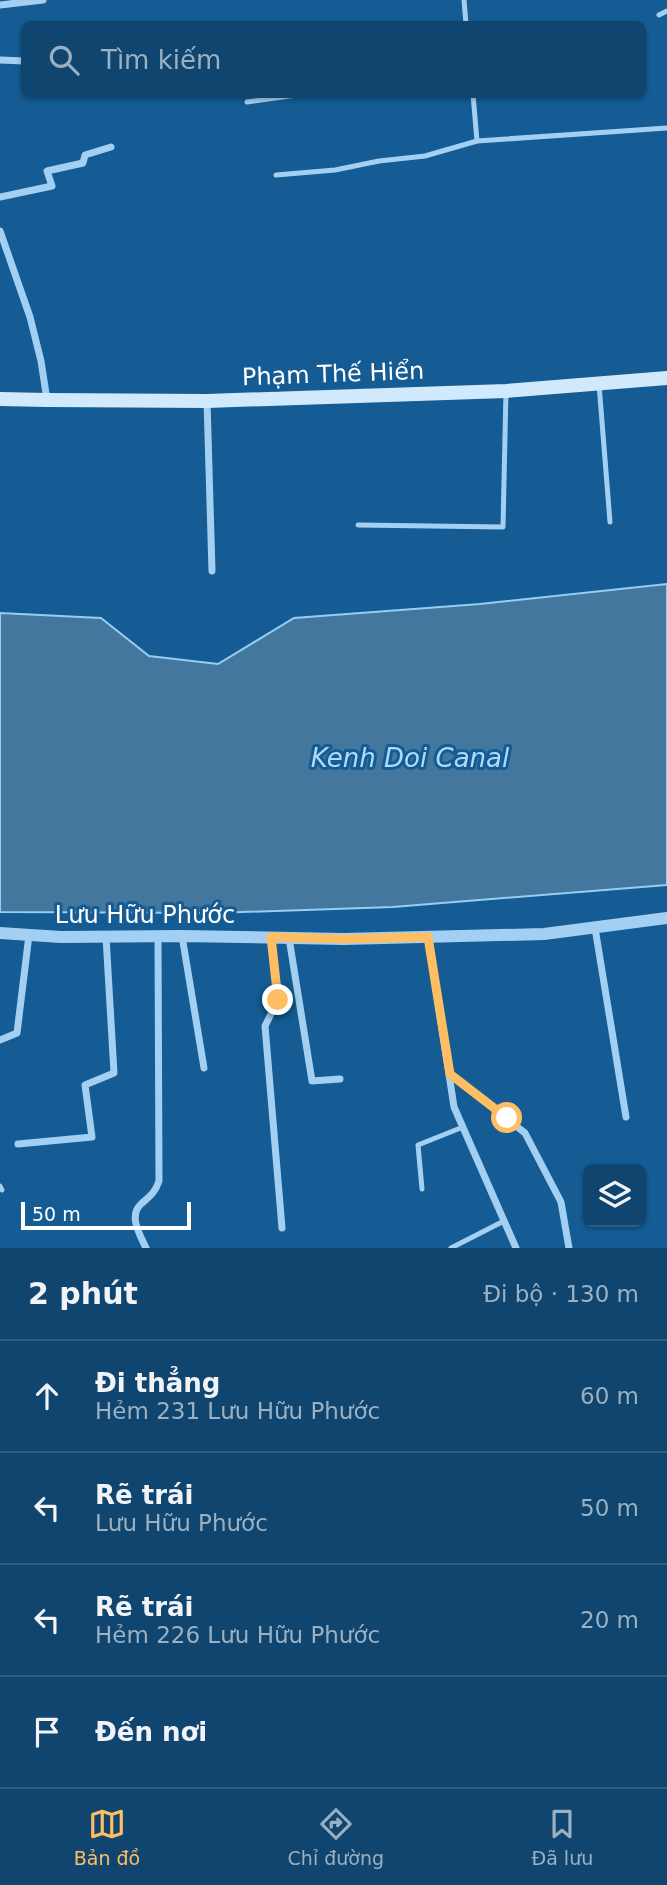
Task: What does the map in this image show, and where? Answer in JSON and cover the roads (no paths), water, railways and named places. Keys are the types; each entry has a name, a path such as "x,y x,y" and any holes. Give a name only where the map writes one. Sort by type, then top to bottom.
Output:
{"main road":[{"name":"Phạm Thế Hiển","path":"0,399 207,401 506,391 667,378"}],"street":[{"path":"0,5 43,0"},
{"path":"0,60 21,61"},
{"path":"0,197 52,186 47,171 83,163 85,155 111,147"},
{"path":"0,231 30,317 47,400"},
{"path":"207,401 212,571"},
{"name":"Lưu Hữu Phước","path":"0,933 107,937 344,939 544,934 667,918"},
{"path":"595,928 626,1117"},
{"path":"0,1040 17,1033 29,935"},
{"path":"146,1248 136,1225 135,1214 138,1206 156,1192 159,1181 158,936"},
{"path":"182,936 204,1068"},
{"path":"18,1144 92,1136 85,1085 114,1073 107,937"},
{"path":"271,937 278,1000 265,1026 282,1228"},
{"path":"289,937 313,1080 340,1079"},
{"path":"428,937 454,1107 516,1248"},
{"path":"450,1074 525,1133 561,1202 569,1248"}],"lane":[{"path":"464,0 466,21"},
{"path":"659,15 667,11"},
{"path":"247,102 276,98"},
{"path":"473,98 477,141"},
{"path":"276,175 335,170 379,161 425,156 477,141 667,128"},
{"path":"599,384 610,523"},
{"path":"358,525 503,527 506,391"},
{"path":"422,1189 418,1145 463,1127"},
{"path":"451,1248 504,1221"}],"water":[{"name":"Kenh Doi Canal","path":"667,584 667,885 393,907 215,913 0,912 0,613 101,618 149,656 218,664 294,618 480,604"}]}
